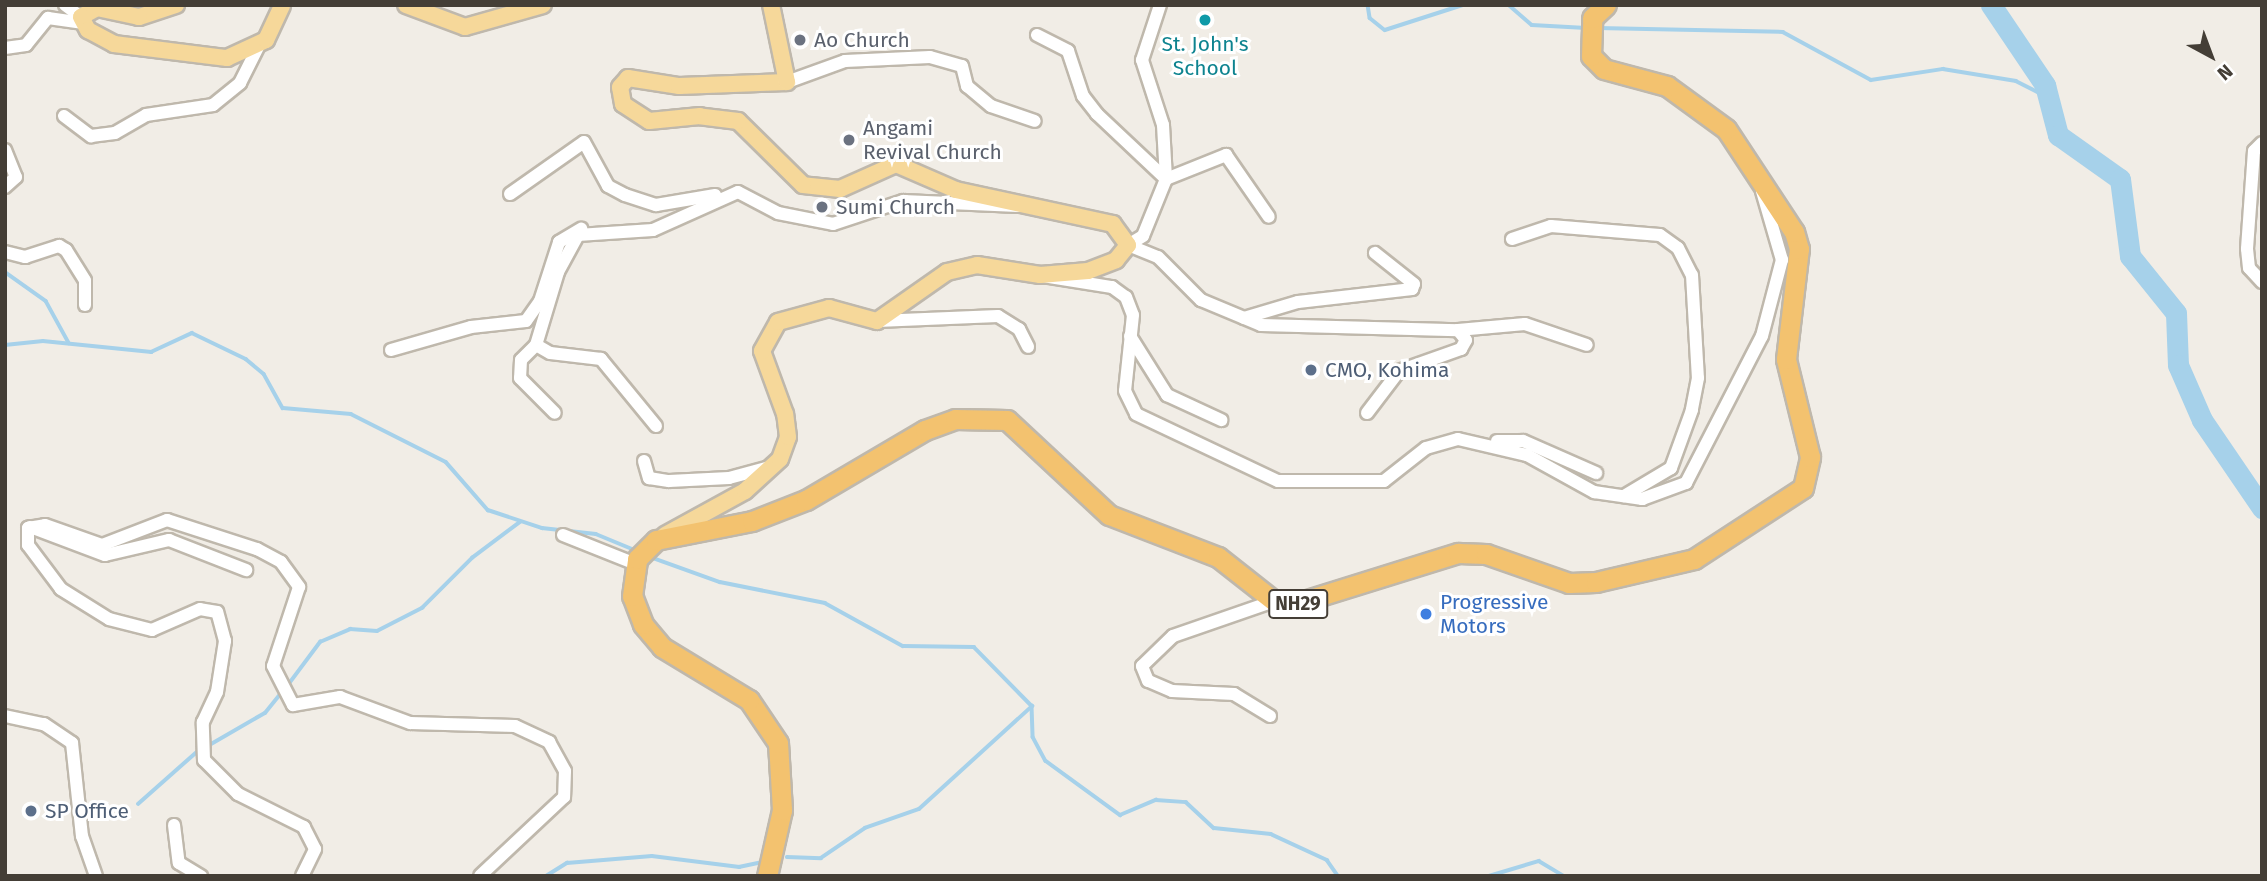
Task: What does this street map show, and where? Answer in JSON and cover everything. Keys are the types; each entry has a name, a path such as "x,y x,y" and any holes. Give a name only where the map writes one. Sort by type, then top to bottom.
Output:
{"highway":[{"name":"NH29","path":"656,540 770,514 806,500 925,430 955,419 997,417 1023,433 1109,514 1218,557 1274,601 1310,604 1412,562 1458,553 1486,554 1569,583 1596,582 1694,559 1739,526 1789,500 1803,488 1810,457 1786,359 1789,292 1799,249 1760,179 1726,129 1667,86 1604,69 1591,55 1592,18 1606,5"},
{"path":"656,540 636,564 632,596 643,624 662,647 749,700 778,743 782,810 767,876"}],"main road":[{"path":"176,5 139,17 97,8 81,20 114,44 184,57 227,58 259,45 282,5"},
{"path":"406,5 430,8 465,27 542,5"},
{"path":"656,540 745,491 774,466 788,437 763,361 769,330 791,315 829,308 877,321 947,272 977,265 1040,275 1088,271 1116,260 1128,245 1113,224 929,183 896,164 840,188 803,186 738,121 700,116 649,121 623,104 620,87 633,78 679,86 787,82 772,5"}],"street":[{"path":"65,5 81,20"},
{"path":"1128,245 1143,236 1166,179 1163,125 1142,67 1160,5"},
{"path":"5,48 26,45 48,18 81,20"},
{"path":"1037,35 1068,51 1090,105 1166,179"},
{"path":"64,116 91,136 115,133 146,115 213,105 240,83 259,45"},
{"path":"787,82 845,61 930,57 962,66 967,86 991,106 1035,121"},
{"path":"510,194 584,142 608,186 642,202 670,204 729,193 799,219 833,224 903,201 967,208 1033,205"},
{"path":"2262,143 2254,151 2247,249 2249,268 2262,282"},
{"path":"5,150 16,177 5,187"},
{"path":"1166,179 1226,155 1269,216"},
{"path":"1479,441 1528,455 1581,486 1621,498 1667,495 1686,483 1752,360 1782,260 1760,179"},
{"path":"391,349 471,327 526,321 540,301 559,242 576,229 653,230 729,193"},
{"path":"1512,239 1551,226 1660,235 1678,248 1692,275 1698,378 1677,460 1660,479 1621,498"},
{"path":"555,413 520,378 522,360 536,345 569,246 589,230"},
{"path":"1128,245 1158,257 1202,300 1244,318 1286,328 1458,330 1525,324 1587,345"},
{"path":"5,252 25,257 59,246 66,250 85,281 85,305"},
{"path":"1244,318 1298,302 1412,289 1414,285 1375,253"},
{"path":"1040,275 1121,292 1133,315 1125,391 1136,414 1278,481 1384,481 1435,444 1479,441 1523,441 1596,473"},
{"path":"877,321 998,316 1019,328 1028,346"},
{"path":"1367,413 1399,372 1461,349 1466,340 1458,330"},
{"path":"1130,336 1161,389 1221,420"},
{"path":"536,345 550,353 601,359 656,426"},
{"path":"644,461 649,478 669,481 729,478 774,466"},
{"path":"30,527 45,525 102,545 151,523 174,521 257,550 281,562 299,587 274,666 293,705 340,697 410,723 515,726 549,742 565,771 564,797 480,876"},
{"path":"30,527 105,555 169,540 246,570"},
{"path":"30,527 28,545 48,575 74,601 109,619 152,630 200,609 217,612 225,641 217,692 203,722 204,760 239,794 304,827 315,849 302,876"},
{"path":"563,536 636,564"},
{"path":"1270,716 1234,694 1172,691 1148,681 1142,666 1174,636 1274,601"},
{"path":"5,716 44,724 72,743 82,836 96,876"},
{"path":"174,825 179,863 201,876"}],"waterway":[{"path":"1368,5 1370,18 1385,30 1463,5"},
{"path":"1509,5 1532,25 1586,28"},
{"path":"1991,5 2045,85 2058,135 2120,179 2130,256 2176,313 2178,365 2202,420 2262,508"},
{"path":"1598,28 1783,32 1871,80 1943,69 2016,81 2050,98"},
{"path":"5,272 46,301 69,343"},
{"path":"5,345 43,341 151,352 192,333 246,359 264,374 283,408 351,414 446,462 488,510 542,528 596,534 637,551"},
{"path":"288,685 320,642 350,629 377,631 422,608 472,558 520,522"},
{"path":"650,557 720,582 825,603 903,646 974,647 1032,706 1033,737 1046,761 1120,815 1156,800 1186,802 1214,828 1271,834 1327,860 1338,876"},
{"path":"206,747 265,713 283,691"},
{"path":"787,857 821,858 865,828 919,809 1032,706"},
{"path":"138,804 199,750"},
{"path":"546,876 567,863 652,856 739,867 763,862"},
{"path":"1489,876 1539,861 1564,876"}],"place":[{"name":"St. John's School","path":"1205,20"},
{"name":"Ao Church","path":"800,40"},
{"name":"Angami Revival Church","path":"849,140"},
{"name":"Sumi Church","path":"822,207"},
{"name":"CMO, Kohima","path":"1311,370"},
{"name":"Progressive Motors","path":"1426,614"},
{"name":"SP Office","path":"31,811"}]}
